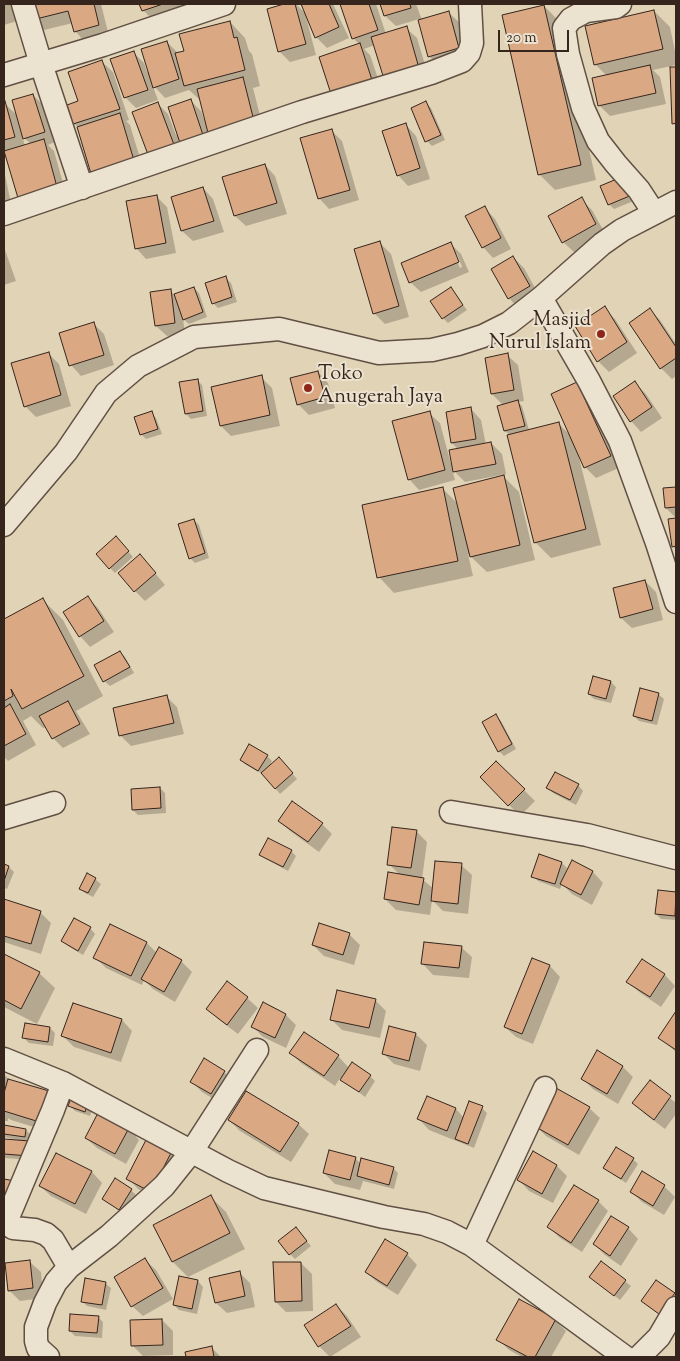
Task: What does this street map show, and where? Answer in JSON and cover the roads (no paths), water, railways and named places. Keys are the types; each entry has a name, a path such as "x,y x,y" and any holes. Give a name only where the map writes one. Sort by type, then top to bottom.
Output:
{"street":[{"path":"23,4 82,188"},
{"path":"4,75 102,45 224,4"},
{"path":"4,214 302,112 431,73 462,61 469,53 472,43 470,4"},
{"path":"620,4 616,7 586,11 571,19 564,28 568,54 583,108 598,141 639,190 654,213"},
{"path":"4,525 66,452 106,393 138,366 194,337 279,329 379,353 432,350 458,344 496,330 509,323 541,298 602,244 622,230 676,202"},
{"path":"541,298 589,381 620,441 676,602"},
{"path":"4,818 54,803"},
{"path":"451,812 587,835 676,858"},
{"path":"48,1357 38,1348 36,1327 45,1303 56,1282 69,1267 109,1236 164,1186 192,1152 257,1050"},
{"path":"4,1059 63,1083 264,1188 384,1217 424,1224 447,1232 472,1245 625,1357"},
{"path":"63,1083 9,1215 8,1226 35,1230 46,1234 53,1240 69,1267"},
{"path":"472,1245 545,1088"},
{"path":"639,1357 659,1337 676,1308"}],"place":[{"name":"Masjid Nurul Islam","path":"601,334"},
{"name":"Toko Anugerah Jaya","path":"308,388"}]}
